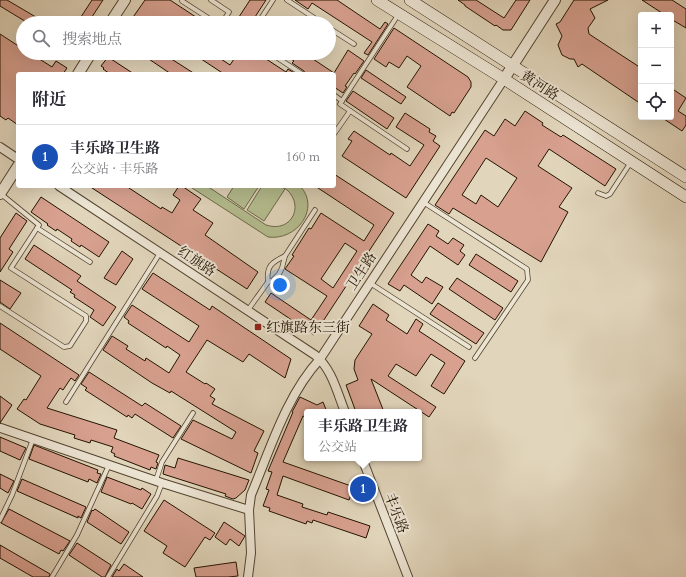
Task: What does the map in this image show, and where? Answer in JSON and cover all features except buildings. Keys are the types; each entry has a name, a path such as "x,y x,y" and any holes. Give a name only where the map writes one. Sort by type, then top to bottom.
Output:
{"main road":[{"name":"黄河路","path":"378,0 504,79 686,197"},
{"name":"黄河路","path":"410,0 686,177"}],"street":[{"path":"115,16 125,0"},
{"name":"卫生路","path":"248,577 251,553 249,510 251,495 284,414 302,381 320,359 555,0"},
{"path":"79,72 87,60"},
{"path":"0,147 16,158"},
{"path":"0,194 16,169"},
{"name":"红旗路","path":"62,188 320,359"},
{"path":"320,359 331,377 344,409"},
{"path":"0,428 249,510"},
{"name":"丰乐路","path":"363,461 408,577"}],"lane":[{"path":"182,0 206,16"},
{"path":"211,0 229,12 226,16"},
{"path":"263,16 273,0"},
{"path":"287,0 311,16"},
{"path":"399,14 340,104 408,149"},
{"path":"336,32 354,44"},
{"path":"281,60 299,72"},
{"path":"336,96 342,101"},
{"path":"336,131 350,111"},
{"path":"598,193 606,196 610,194 631,161"},
{"path":"0,194 39,225 11,268 86,316 86,321 70,346 64,347 0,306"},
{"path":"423,202 527,269 528,280 475,358"},
{"path":"248,311 268,282 273,280 279,274 285,256 315,210"},
{"path":"37,228 90,262"},
{"path":"66,402 160,253"},
{"path":"268,282 267,274 270,266 276,260 285,256"},
{"path":"370,283 469,347"},
{"path":"108,577 157,496 162,462 194,412"},
{"path":"0,520 12,494 33,439"},
{"path":"52,577 77,534 110,465"}],"green space":[{"path":"192,188 210,188 266,225 275,227 290,221 294,215 294,200 290,193 284,188 301,188 306,195 308,204 307,213 303,221 288,234 279,237 268,237"},
{"path":"233,188 258,188 244,209 227,197"},
{"path":"261,188 285,189 264,221 247,210"}],"place":[{"name":"红旗路东三街","path":"258,327"},
{"name":"丰乐路卫生路","path":"363,489"}]}
